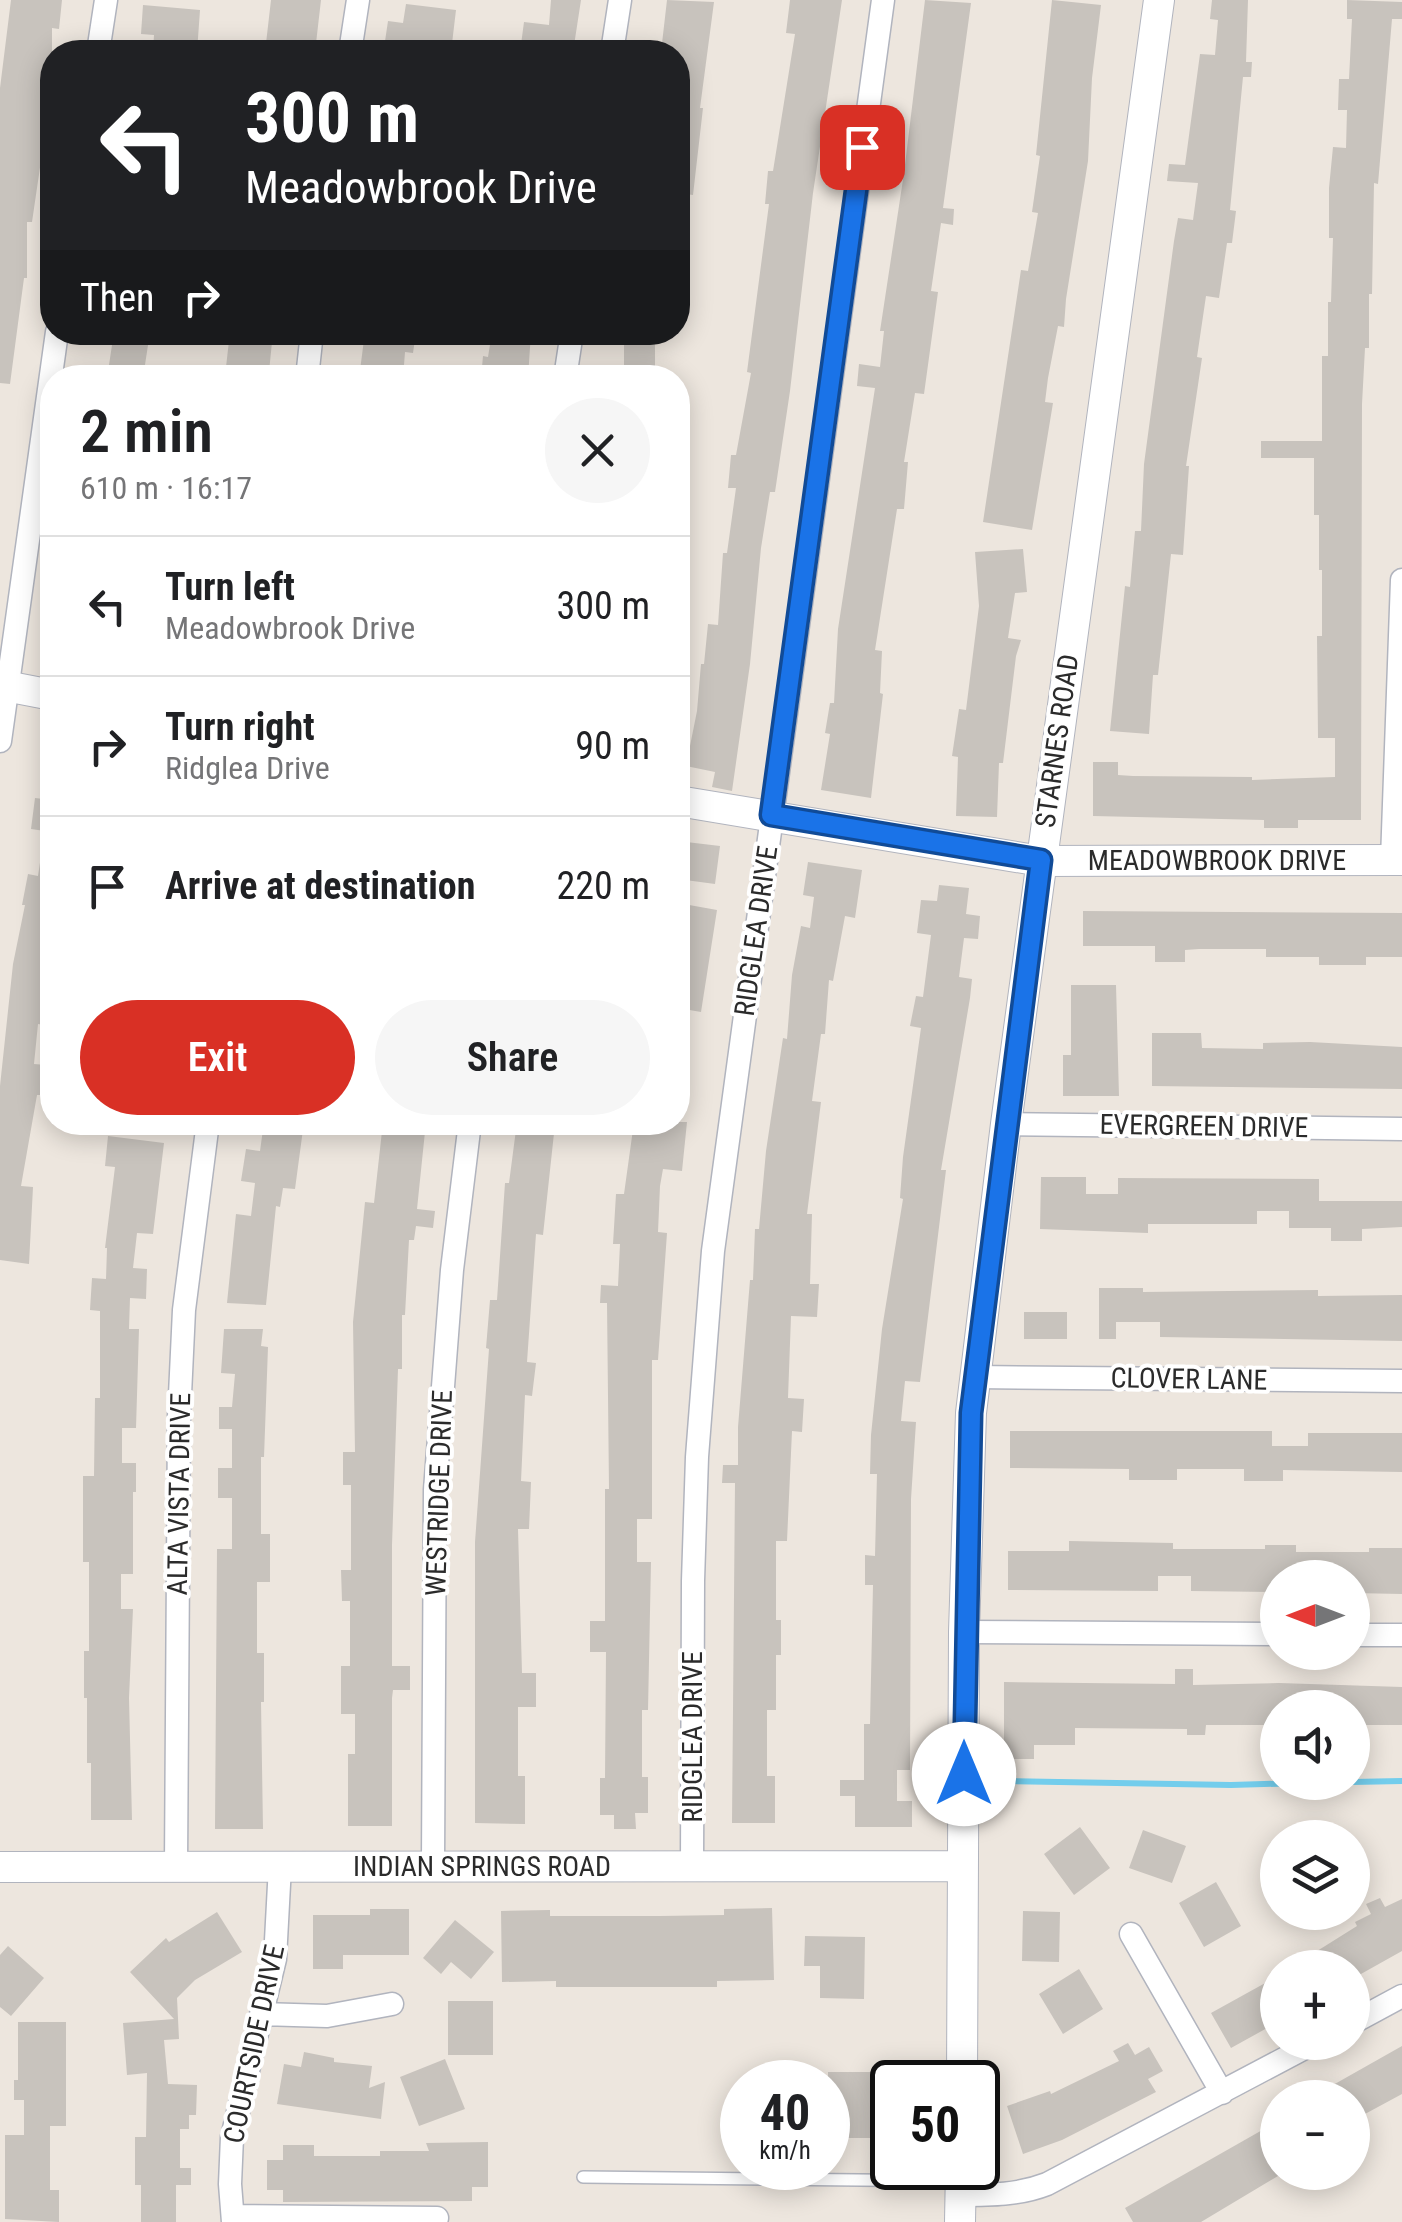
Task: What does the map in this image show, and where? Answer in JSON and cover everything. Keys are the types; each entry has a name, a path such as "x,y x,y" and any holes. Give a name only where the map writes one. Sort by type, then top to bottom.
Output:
{"main road":[{"name":"STARNES ROAD","path":"962,2060 964,1632 971,1413 1041,860 1160,0"},
{"path":"4,686 40,693"},
{"name":"MEADOWBROOK DRIVE","path":"690,803 1041,860 1397,860"},
{"name":"INDIAN SPRINGS ROAD","path":"0,1867 963,1866"}],"street":[{"path":"100,40 106,0"},
{"path":"352,40 358,0"},
{"path":"614,40 620,0"},
{"name":"RIDGLEA DRIVE","path":"692,1866 693,1581 713,1251 883,0"},
{"path":"0,741 4,686 40,446"},
{"path":"1397,860 1402,580"},
{"name":"EVERGREEN DRIVE","path":"1006,1124 1402,1129"},
{"name":"ALTA VISTA DRIVE","path":"176,1866 180,1398 184,1310 206,1135"},
{"name":"WESTRIDGE DRIVE","path":"434,1864 435,1490 452,1270 468,1135"},
{"name":"CLOVER LANE","path":"976,1377 1402,1381"},
{"path":"964,1632 1260,1634"},
{"path":"1370,1635 1402,1635"},
{"name":"COURTSIDE DRIVE","path":"233,2219 232,2137 275,1960 280,1866"},
{"path":"1131,1934 1222,2093"},
{"path":"1370,2013 1402,1996"},
{"path":"261,2014 327,2016 392,2004"},
{"path":"961,2192 1000,2195 1048,2184 1283,2060"},
{"path":"233,2219 437,2218"}],"lane":[{"path":"583,2178 961,2192"}],"building":[{"path":"11,0 62,0 59,29 52,28 52,40 40,40 40,167 32,222 27,222 27,278 10,384 0,383 0,88"},
{"path":"271,0 321,0 316,40 266,40"},
{"path":"551,0 581,0 575,40 522,40 524,22 549,25"},
{"path":"667,0 714,2 693,195 690,40 662,40"},
{"path":"790,0 842,0 813,193 790,391 775,492 770,492 761,548 732,791 712,787 715,772 690,767 690,746 708,624 718,625 723,553 727,553 736,488 728,488 731,455 736,455 751,373 747,372 769,204 765,204 768,171 773,171 795,34 786,33"},
{"path":"925,0 971,3 943,208 954,209 953,225 941,223 931,291 938,292 924,394 915,393 904,462 908,462 904,509 897,509 875,650 882,651 883,694 871,798 821,790 830,734 825,733 830,703 834,703 838,629 875,388 857,386 859,364 880,367 884,331 880,331"},
{"path":"1052,0 1101,5 1088,161 1064,327 1058,326 1048,378 1045,402 1053,403 1032,530 983,522 1021,270 1028,271 1038,213 1032,212"},
{"path":"1212,0 1248,0 1246,62 1252,62 1251,77 1243,77 1230,210 1236,211 1232,243 1227,243 1219,298 1206,296 1197,357 1202,358 1186,466 1183,555 1171,554 1158,675 1153,675 1149,734 1110,731 1125,586 1130,587 1135,531 1141,531 1144,464 1174,241 1178,218 1193,220 1198,183 1167,181 1169,164 1185,165 1200,54 1215,55 1218,20 1210,19"},
{"path":"1347,0 1402,2 1402,19 1392,19 1378,184 1374,183 1372,294 1362,404 1361,820 1298,820 1298,828 1264,828 1264,820 1093,816 1093,762 1118,762 1118,775 1133,776 1252,780 1335,777 1335,738 1318,738 1317,636 1322,636 1322,570 1319,515 1314,515 1314,458 1261,458 1261,441 1322,441 1322,356 1328,356 1333,238 1329,238 1329,188 1333,147 1346,148 1347,110 1338,110 1339,79 1349,79 1352,19 1347,19"},
{"path":"406,4 456,10 452,40 385,40 388,21 403,23"},
{"path":"143,5 200,10 198,40 154,40 154,35 141,34"},
{"path":"112,345 148,345 145,365 109,365"},
{"path":"229,345 272,345 270,365 226,365"},
{"path":"363,345 414,345 413,353 405,352 404,365 361,365"},
{"path":"490,345 530,345 529,365 482,365 483,356 488,357"},
{"path":"624,345 655,345 655,365 624,365"},
{"path":"1023,549 1027,592 1015,593 1008,638 1021,640 1003,763 999,763 997,817 956,816 958,757 952,756 959,709 966,710 979,606 975,552"},
{"path":"35,798 40,799 40,830 31,829"},
{"path":"690,842 720,846 715,884 690,881"},
{"path":"40,862 40,1024 34,1064 40,1064 40,1095 21,1186 33,1187 29,1264 0,1260 0,1086 22,905 28,874 38,876"},
{"path":"808,862 862,870 855,918 845,916 833,981 829,980 825,1034 821,1034 812,1101 821,1102 807,1214 812,1214 810,1284 819,1284 817,1317 791,1316 788,1398 804,1399 802,1432 792,1431 787,1541 776,1541 776,1620 781,1620 781,1655 776,1655 776,1710 767,1710 767,1776 775,1776 775,1823 732,1823 735,1483 722,1483 723,1465 738,1465 755,1229 759,1229 783,1038 787,1039 792,975 801,926 810,928 814,897 803,895"},
{"path":"939,885 969,888 966,914 980,916 978,939 964,938 959,977 972,979 941,1170 946,1170 920,1382 905,1381 901,1421 916,1422 911,1499 910,1770 897,1770 897,1801 912,1801 912,1827 855,1827 855,1796 840,1796 840,1780 864,1780 864,1724 870,1724 873,1585 865,1585 865,1555 875,1556 877,1474 870,1474 871,1435 921,1028 910,1026 916,996 923,997 931,935 917,933 921,900 937,901"},
{"path":"690,905 717,910 701,1012 690,1010"},
{"path":"1083,911 1402,913 1402,957 1366,957 1366,965 1319,965 1319,957 1266,957 1266,949 1199,949 1185,950 1185,962 1155,962 1155,946 1083,946"},
{"path":"1071,985 1116,985 1119,1096 1063,1096 1063,1055 1071,1055"},
{"path":"1152,1033 1201,1033 1202,1048 1263,1049 1263,1043 1310,1042 1402,1047 1402,1089 1152,1086"},
{"path":"262,1135 302,1135 295,1189 283,1188 280,1207 276,1206 266,1305 227,1303 236,1214 251,1216 255,1183 241,1181 246,1149 260,1151"},
{"path":"382,1135 425,1135 417,1209 435,1211 433,1228 416,1226 414,1240 409,1240 402,1369 398,1369 392,1545 392,1666 410,1666 410,1690 393,1690 392,1826 348,1826 348,1754 355,1754 355,1714 341,1714 341,1666 350,1666 350,1601 342,1601 341,1570 351,1570 351,1485 343,1485 343,1452 355,1452 353,1322 365,1202 374,1203"},
{"path":"515,1135 554,1135 543,1235 536,1234 527,1362 536,1363 532,1396 525,1395 521,1481 531,1482 529,1529 518,1529 522,1673 536,1673 536,1707 518,1707 518,1776 525,1776 525,1824 475,1823 475,1542 490,1300 497,1300 505,1183 509,1183"},
{"path":"632,1135 686,1135 682,1171 663,1169 660,1186 658,1232 667,1233 658,1360 652,1360 652,1519 637,1519 637,1562 651,1562 648,1710 642,1710 642,1777 648,1777 648,1813 635,1813 636,1829 614,1829 614,1815 600,1815 600,1778 605,1778 606,1652 590,1652 590,1621 605,1621 605,1489 609,1489 607,1303 600,1303 601,1285 618,1286 620,1244 613,1244 616,1194 624,1194"},
{"path":"108,1136 164,1143 153,1234 137,1233 133,1268 147,1269 146,1299 130,1298 129,1329 139,1329 136,1428 122,1428 122,1463 136,1463 133,1574 121,1574 121,1609 133,1609 129,1698 132,1820 91,1820 91,1763 87,1763 84,1698 84,1651 89,1651 89,1562 83,1562 83,1476 94,1476 95,1398 100,1398 100,1311 90,1310 92,1278 106,1279 105,1248 115,1167 105,1166"},
{"path":"1041,1177 1086,1177 1086,1194 1118,1194 1118,1178 1319,1179 1319,1201 1402,1201 1402,1227 1362,1229 1362,1241 1331,1241 1331,1228 1289,1228 1289,1211 1257,1211 1257,1224 1148,1224 1148,1233 1040,1229"},
{"path":"1099,1288 1143,1288 1143,1292 1318,1290 1318,1296 1402,1295 1402,1341 1160,1337 1160,1322 1116,1322 1116,1339 1099,1339"},
{"path":"1024,1312 1067,1312 1067,1339 1024,1339"},
{"path":"224,1329 263,1329 261,1346 268,1347 261,1534 270,1534 270,1582 257,1582 257,1653 264,1653 263,1829 215,1829 217,1549 232,1549 232,1498 218,1498 218,1468 232,1468 232,1429 219,1429 219,1407 232,1407 235,1374 221,1373"},
{"path":"1010,1431 1272,1431 1272,1446 1308,1446 1308,1433 1402,1433 1402,1472 1283,1470 1283,1481 1244,1481 1244,1469 1177,1469 1177,1480 1129,1480 1129,1469 1010,1468"},
{"path":"1069,1541 1173,1543 1173,1549 1296,1545 1296,1552 1402,1548 1402,1594 1370,1593 1370,1560 1260,1560 1260,1592 1191,1591 1191,1576 1158,1576 1158,1591 1008,1590 1008,1551 1069,1551"},
{"path":"1175,1669 1193,1669 1193,1685 1402,1687 1402,1725 1370,1725 1370,1690 1260,1690 1260,1725 1206,1725 1205,1735 1187,1735 1187,1729 1075,1728 1075,1745 1034,1745 1034,1759 1004,1759 1004,1682 1175,1684"},
{"path":"1080,1827 1110,1868 1074,1895 1044,1854"},
{"path":"1143,1830 1186,1846 1172,1883 1129,1868"},
{"path":"1216,1882 1241,1926 1204,1947 1179,1903"},
{"path":"1380,1898 1385,1907 1402,1899 1402,1951 1370,1969 1370,1950 1319,1950 1351,1930 1370,1930 1370,1902"},
{"path":"772,1908 774,1980 717,1981 717,1987 556,1987 556,1981 502,1982 501,1911 550,1910 550,1916 660,1916 724,1915 724,1909"},
{"path":"370,1909 409,1909 409,1955 343,1955 343,1969 313,1969 313,1915 370,1915"},
{"path":"1023,1911 1060,1912 1059,1962 1022,1961"},
{"path":"217,1912 242,1952 195,1980 177,1998 179,2039 164,2040 168,2084 197,2085 196,2115 189,2115 189,2129 180,2129 180,2168 191,2168 191,2185 176,2185 176,2222 141,2222 141,2185 135,2185 135,2137 146,2137 147,2073 127,2075 123,2023 174,2019 130,1972 166,1938 169,1942"},
{"path":"455,1920 494,1952 471,1979 451,1962 441,1974 423,1958"},
{"path":"805,1936 865,1937 864,1999 820,1998 820,1966 804,1966"},
{"path":"8,1946 44,1978 11,2016 0,2007 0,1955"},
{"path":"1079,1969 1103,2009 1063,2034 1039,1994"},
{"path":"1260,1986 1260,2032 1231,2048 1211,2013"},
{"path":"448,2001 493,2001 493,2055 448,2055"},
{"path":"18,2022 66,2022 66,2126 50,2126 50,2190 59,2190 59,2222 5,2219 5,2135 24,2135 24,2100 14,2100"},
{"path":"1128,2043 1135,2055 1149,2047 1163,2071 1148,2079 1156,2092 1062,2140 1023,2154 1007,2106 1050,2091 1051,2094 1119,2061 1113,2051"},
{"path":"1402,2046 1402,2094 1370,2111 1370,2080 1342,2080"},
{"path":"304,2052 334,2058 334,2062 372,2066 369,2088 385,2082 381,2119 277,2104 284,2064 301,2067"},
{"path":"445,2059 465,2109 419,2126 400,2077"},
{"path":"850,2072 870,2072 870,2138 850,2138"},
{"path":"1260,2131 1260,2187 1201,2222 1133,2222 1125,2208"},
{"path":"488,2142 488,2187 472,2187 472,2201 283,2202 283,2190 267,2190 267,2160 283,2160 283,2145 314,2145 314,2156 380,2156 380,2151 429,2151 426,2143"}],"waterway":[{"path":"998,1781 1260,1784"},
{"path":"1370,1782 1402,1781"}],"route":[{"path":"862,147 771,815 1041,860 971,1413 964,1774"}]}
